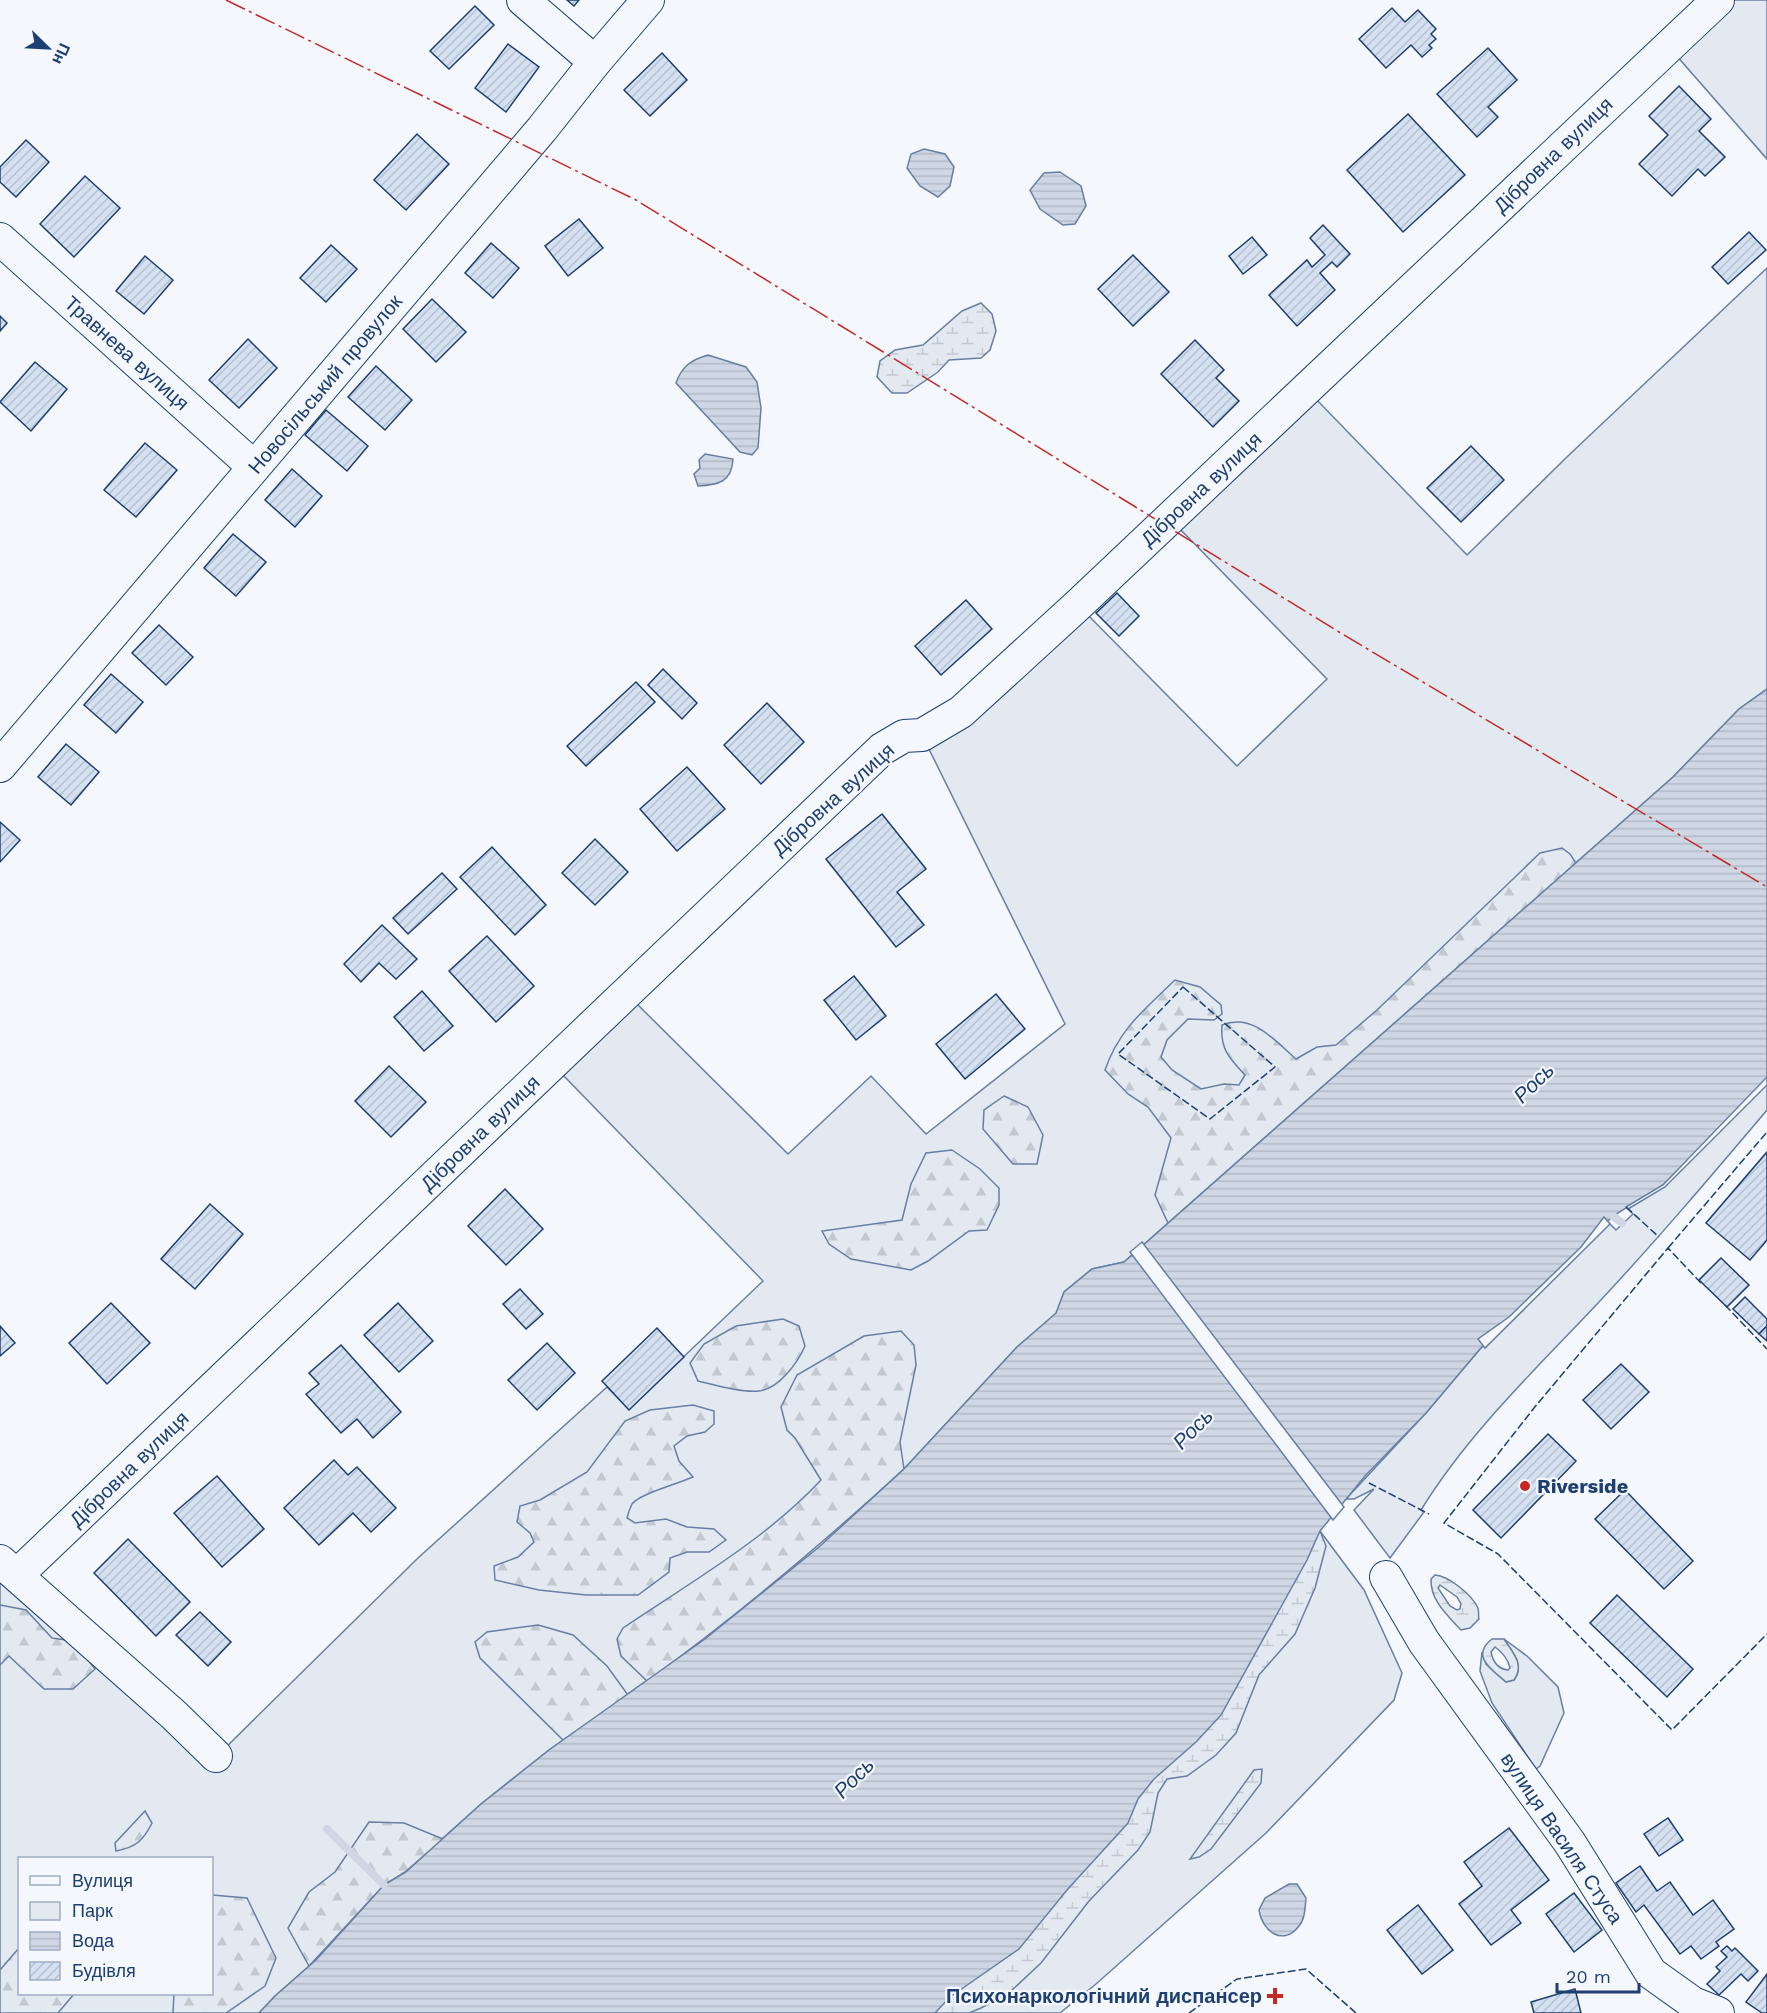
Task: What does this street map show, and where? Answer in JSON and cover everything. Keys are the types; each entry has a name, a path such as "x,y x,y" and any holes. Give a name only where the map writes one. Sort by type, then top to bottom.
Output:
{"street":[{"path":"523,0 595,62"},
{"name":"Новосільський провулок","path":"0,766 542,129 648,0"},
{"name":"Дібровна вулиця","path":"9,1568 882,749 904,736 922,735 961,712 1078,605 1718,0"},
{"name":"Травнева вулиця","path":"0,239 254,467"},
{"path":"9,1568 174,1715 216,1756"},
{"name":"вулиця Василя Стуса","path":"1386,1577 1424,1642 1570,1843 1651,1973 1693,2003 1718,2013"}],"green space":[{"path":"1718,0 1767,0 1767,159 1668,46"},
{"path":"1767,268 1767,689 1739,709 1673,777 1124,1262 1092,1269 1064,1292 1057,1313 1017,1347 904,1469 705,1639 549,1750 481,1804 405,1872 384,1885 316,1960 259,2013 0,2013 0,1568 217,1756 418,1558 607,1387 629,1409 763,1281 562,1074 636,1003 788,1154 871,1076 926,1134 1065,1024 922,735 1078,605 1237,766 1327,679 1178,527 1313,396 1467,555"},
{"path":"981,303 992,314 996,331 990,350 981,358 949,360 938,372 907,393 892,393 877,377 880,361 895,350 923,345 962,311"},
{"path":"1562,848 1576,863 1168,1223 1155,1195 1171,1138 1148,1107 1128,1094 1105,1070 1125,1031 1175,980 1200,987 1221,1005 1222,1014 1214,1020 1188,1019 1167,1040 1161,1057 1172,1070 1201,1089 1224,1084 1239,1085 1245,1075 1224,1047 1222,1025 1233,1022 1253,1025 1296,1059 1317,1047 1336,1045 1377,1010 1540,853"},
{"path":"1767,1081 1767,1110 1642,1255 1482,1427 1440,1481 1421,1510 1424,1512 1390,1558 1354,1510 1374,1489 1354,1499 1346,1499 1426,1413 1480,1349 1608,1222 1616,1230 1633,1214 1626,1207 1663,1185"},
{"path":"1004,1096 1028,1107 1043,1135 1037,1164 1013,1164 983,1129 984,1110"},
{"path":"952,1150 980,1169 999,1188 999,1205 987,1230 969,1231 928,1261 911,1270 851,1259 829,1244 822,1231 902,1220 911,1184 926,1153"},
{"path":"783,1319 799,1326 805,1346 793,1367 774,1385 759,1391 745,1391 698,1381 690,1363 704,1344 736,1326"},
{"path":"901,1331 914,1345 916,1365 900,1442 904,1469 778,1579 647,1681 621,1656 617,1639 623,1628 752,1541 799,1502 821,1480 795,1438 787,1430 781,1407 797,1375 864,1336"},
{"path":"693,1405 714,1411 714,1424 705,1432 687,1436 674,1446 679,1461 693,1477 636,1500 627,1518 635,1523 666,1519 687,1527 714,1529 726,1540 709,1552 687,1552 670,1558 669,1572 638,1595 586,1595 539,1590 495,1580 494,1566 518,1557 534,1542 530,1533 517,1522 520,1506 540,1500 587,1472 625,1421 650,1410"},
{"path":"1320,1531 1364,1590 1402,1673 1394,1700 1266,1833 1096,1984 1060,2013 935,2013"},
{"path":"1320,1531 1326,1546 1315,1588 1295,1634 1259,1675 1236,1733 1216,1755 1187,1776 1167,1779 1158,1793 1150,1832 1138,1850 1089,1901 1041,1963 1010,1992 969,2013 929,2013"},
{"path":"1435,1575 1441,1576 1471,1598 1478,1608 1479,1619 1470,1628 1461,1630 1445,1613 1433,1594 1431,1579","holes":["1440,1585 1457,1597 1461,1604 1460,1609 1457,1610 1450,1606 1438,1588"]},
{"path":"0,1605 26,1610 52,1638 73,1641 95,1669 73,1689 44,1689 9,1656 0,1665"},
{"path":"538,1625 573,1635 607,1666 628,1695 563,1740 480,1658 475,1642 487,1632"},
{"path":"1492,1639 1504,1639 1518,1664 1514,1680 1506,1682 1490,1668 1483,1657 1486,1645","holes":["1495,1647 1508,1662 1510,1668 1508,1670 1499,1667 1493,1659 1491,1652"]},
{"path":"1504,1639 1527,1656 1558,1687 1564,1713 1540,1766 1536,1769 1492,1703 1480,1671 1482,1652 1486,1664 1506,1682 1514,1680 1518,1664"},
{"path":"1262,1769 1261,1783 1211,1849 1199,1857 1190,1859 1254,1770"},
{"path":"145,1811 152,1823 145,1834 134,1845 116,1851 115,1843"},
{"path":"369,1822 404,1823 443,1839 405,1872 384,1885 309,1966 288,1928 309,1892 335,1872"},
{"path":"213,1895 247,1898 276,1958 265,1986 226,2013 173,2013 174,1995 213,1995"},
{"path":"18,1949 18,1995 73,1995 58,2013 0,2013 0,1970"}],"water":[{"path":"924,149 945,154 954,167 950,186 938,197 920,186 907,168 911,154"},
{"path":"1060,172 1081,186 1086,206 1075,224 1063,225 1040,209 1030,190 1044,173"},
{"path":"708,355 746,367 757,382 761,408 758,448 752,455 740,452 676,383 681,372 688,365"},
{"path":"705,454 733,459 732,467 723,481 698,486 694,474 700,468 699,460"},
{"name":"Рось","path":"1767,689 1767,1081 1663,1185 1613,1216 1480,1349 1426,1413 1365,1476 1320,1531 1307,1560 1221,1715 1196,1742 1154,1779 1138,1799 1128,1823 1067,1890 1019,1949 950,1997 935,2013 259,2013 316,1960 384,1885 406,1872 481,1804 549,1750 705,1639 819,1547 904,1469 1017,1347 1056,1313 1064,1292 1092,1269 1124,1262 1673,777 1739,709"},
{"path":"1289,1884 1297,1884 1306,1898 1304,1913 1301,1923 1293,1932 1280,1936 1274,1934 1264,1924 1259,1910 1265,1898"}],"pier":[{"path":"1767,1077 1767,1085 1665,1187 1628,1209 1626,1207 1663,1185"},
{"path":"1604,1217 1610,1224 1485,1348 1478,1339 1509,1317 1581,1247"},
{"path":"1142,1242 1344,1507 1333,1520 1130,1252"}],"building":[{"path":"567,0 579,0 574,6"},
{"path":"475,6 494,25 449,69 430,51"},
{"path":"1392,8 1405,22 1418,10 1436,29 1431,34 1436,39 1429,45 1432,48 1422,57 1411,45 1386,68 1359,39"},
{"path":"508,44 539,67 506,112 475,88"},
{"path":"1488,48 1517,80 1488,107 1498,117 1477,137 1437,94"},
{"path":"662,53 687,80 650,116 624,90"},
{"path":"1679,86 1711,119 1699,131 1725,157 1705,176 1698,169 1672,196 1639,164 1668,135 1649,116"},
{"path":"1408,114 1465,175 1403,232 1347,170"},
{"path":"417,134 449,164 406,210 374,180"},
{"path":"26,140 49,162 16,197 0,182 0,167"},
{"path":"85,176 120,208 74,257 40,224"},
{"path":"579,219 603,248 568,276 545,246"},
{"path":"1323,225 1350,254 1337,267 1332,262 1320,273 1335,290 1297,326 1269,295 1307,260 1312,267 1325,255 1310,238"},
{"path":"1749,232 1766,250 1728,284 1712,267"},
{"path":"1252,237 1267,255 1243,274 1229,256"},
{"path":"491,243 519,268 493,298 465,273"},
{"path":"331,245 357,269 326,302 300,278"},
{"path":"1133,255 1169,292 1133,326 1098,289"},
{"path":"145,256 173,280 144,314 116,291"},
{"path":"432,299 466,332 436,362 403,329"},
{"path":"0,316 7,323 0,331"},
{"path":"248,339 277,368 239,408 209,380"},
{"path":"1195,340 1224,370 1216,378 1239,401 1213,427 1161,374"},
{"path":"35,362 67,389 31,431 0,402"},
{"path":"376,366 412,400 385,430 348,397"},
{"path":"326,410 368,446 347,471 305,435"},
{"path":"145,443 177,470 136,517 104,490"},
{"path":"1471,446 1504,480 1461,522 1427,488"},
{"path":"292,469 322,496 295,527 265,500"},
{"path":"233,534 266,562 236,596 204,568"},
{"path":"1117,593 1139,616 1119,636 1096,613"},
{"path":"966,600 992,629 941,675 915,646"},
{"path":"159,625 193,657 166,685 132,653"},
{"path":"663,669 697,703 682,719 648,685"},
{"path":"111,674 143,702 116,733 84,705"},
{"path":"636,682 655,702 586,766 567,746"},
{"path":"767,703 804,742 761,784 724,745"},
{"path":"66,744 99,772 71,805 38,777"},
{"path":"687,767 725,809 677,851 640,809"},
{"path":"882,814 926,869 897,892 924,925 896,947 826,859"},
{"path":"0,822 20,840 0,862"},
{"path":"595,839 628,872 595,905 562,873"},
{"path":"492,847 546,905 515,935 460,877"},
{"path":"442,873 457,889 408,934 393,918"},
{"path":"382,925 417,959 396,979 379,963 361,982 344,964"},
{"path":"487,936 534,986 496,1022 449,971"},
{"path":"854,976 886,1016 856,1040 824,1000"},
{"path":"422,991 453,1026 424,1051 394,1017"},
{"path":"996,994 1025,1029 965,1079 936,1044"},
{"path":"389,1066 426,1102 391,1137 355,1101"},
{"path":"1767,1152 1767,1240 1750,1260 1706,1223"},
{"path":"505,1189 543,1229 506,1265 468,1226"},
{"path":"210,1204 243,1234 195,1289 161,1259"},
{"path":"1721,1258 1749,1285 1727,1307 1699,1280"},
{"path":"520,1289 543,1314 526,1329 503,1304"},
{"path":"1745,1297 1767,1319 1767,1326 1759,1334 1733,1309"},
{"path":"111,1303 150,1343 107,1384 69,1343"},
{"path":"398,1303 433,1341 399,1372 364,1335"},
{"path":"0,1326 15,1343 0,1356"},
{"path":"1767,1326 1767,1341 1759,1334"},
{"path":"657,1328 684,1357 629,1410 602,1381"},
{"path":"547,1343 575,1373 537,1410 508,1380"},
{"path":"341,1345 401,1412 373,1438 357,1419 341,1433 306,1394 319,1384 309,1373"},
{"path":"1621,1364 1649,1392 1611,1429 1583,1400"},
{"name":"Riverside","path":"1548,1434 1576,1461 1501,1538 1473,1510"},
{"path":"334,1460 348,1475 357,1467 396,1508 371,1532 353,1513 319,1545 284,1508"},
{"path":"217,1476 264,1529 222,1567 174,1513"},
{"path":"1625,1490 1693,1561 1664,1589 1595,1519"},
{"path":"128,1539 190,1602 156,1636 94,1573"},
{"path":"1617,1595 1693,1669 1667,1697 1590,1623"},
{"path":"200,1612 231,1642 208,1666 176,1635"},
{"path":"1668,1818 1683,1840 1659,1856 1644,1834"},
{"path":"1509,1828 1549,1880 1511,1910 1521,1923 1491,1945 1459,1904 1482,1886 1464,1862"},
{"path":"1640,1866 1657,1891 1670,1882 1693,1915 1713,1900 1734,1929 1716,1942 1719,1946 1701,1959 1691,1946 1680,1954 1644,1905 1636,1912 1616,1883"},
{"path":"1574,1893 1602,1930 1574,1952 1546,1914"},
{"path":"1418,1905 1453,1950 1422,1974 1387,1930"},
{"path":"1727,1946 1732,1951 1735,1948 1758,1971 1748,1981 1741,1974 1719,1995 1707,1984 1720,1971 1716,1967 1727,1957 1721,1951"},
{"path":"1767,1974 1767,2013 1762,2013 1746,2002"},
{"path":"1575,1989 1581,2013 1534,2013 1531,2002"}],"waterway":[{"path":"1613,1216 1622,1223"},
{"path":"327,1829 384,1885"}],"fence":[{"path":"1183,987 1275,1067 1210,1119 1118,1054 1183,987"},
{"path":"1668,1248 1767,1132"},
{"path":"1626,1207 1659,1237"},
{"path":"1701,1283 1668,1248 1534,1408 1444,1523 1498,1554 1672,1730 1767,1634"},
{"path":"1725,1305 1767,1349"},
{"path":"1369,1483 1429,1514"},
{"path":"1189,2013 1237,1979 1306,1969 1356,2013"}],"power":[{"path":"226,0 636,200 1339,632 1767,887"}],"place":[{"name":"Riverside","path":"1525,1486"},
{"name":"Психонаркологічний диспансер","path":"1275,1996"}]}
